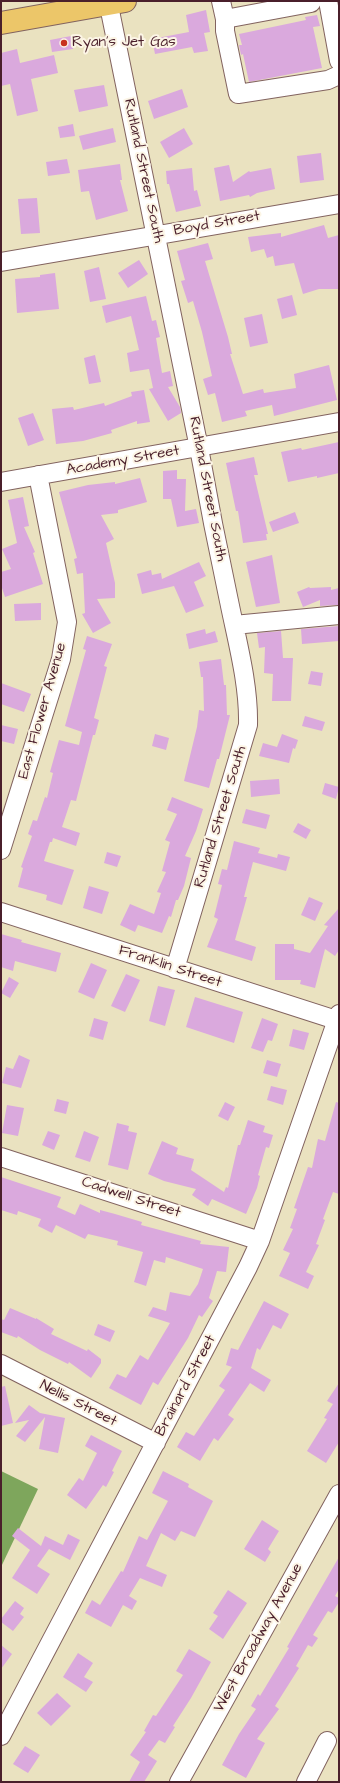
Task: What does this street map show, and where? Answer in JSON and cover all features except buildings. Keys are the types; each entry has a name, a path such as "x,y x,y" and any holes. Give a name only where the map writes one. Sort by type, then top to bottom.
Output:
{"highway":[{"path":"1,23 114,2"}],"street":[{"path":"221,1 240,68 233,76"},
{"name":"Rutland Street South","path":"114,2 156,235 199,448 210,515 234,625 248,706 248,725 175,969"},
{"path":"231,39 318,2 339,61"},
{"path":"231,39 233,76 238,94 328,80 339,74"},
{"name":"Boyd Street","path":"1,262 339,204"},
{"name":"Academy Street","path":"1,482 339,422"},
{"name":"East Flower Avenue","path":"1,850 61,659 67,622 38,475"},
{"path":"234,625 339,615"},
{"name":"Franklin Street","path":"1,912 175,969 338,1018"},
{"name":"Brainard Street","path":"1,1736 156,1443 260,1241 338,1018"},
{"name":"Cadwell Street","path":"1,1157 95,1186 260,1241"},
{"name":"Nellis Street","path":"1,1364 156,1443"},
{"name":"West Broadway Avenue","path":"179,1782 339,1494"},
{"path":"306,1782 327,1741"}],"green space":[{"path":"1,1471 38,1489 1,1567"}],"place":[{"name":"Ryan's Jet Gas","path":"64,43"}]}
